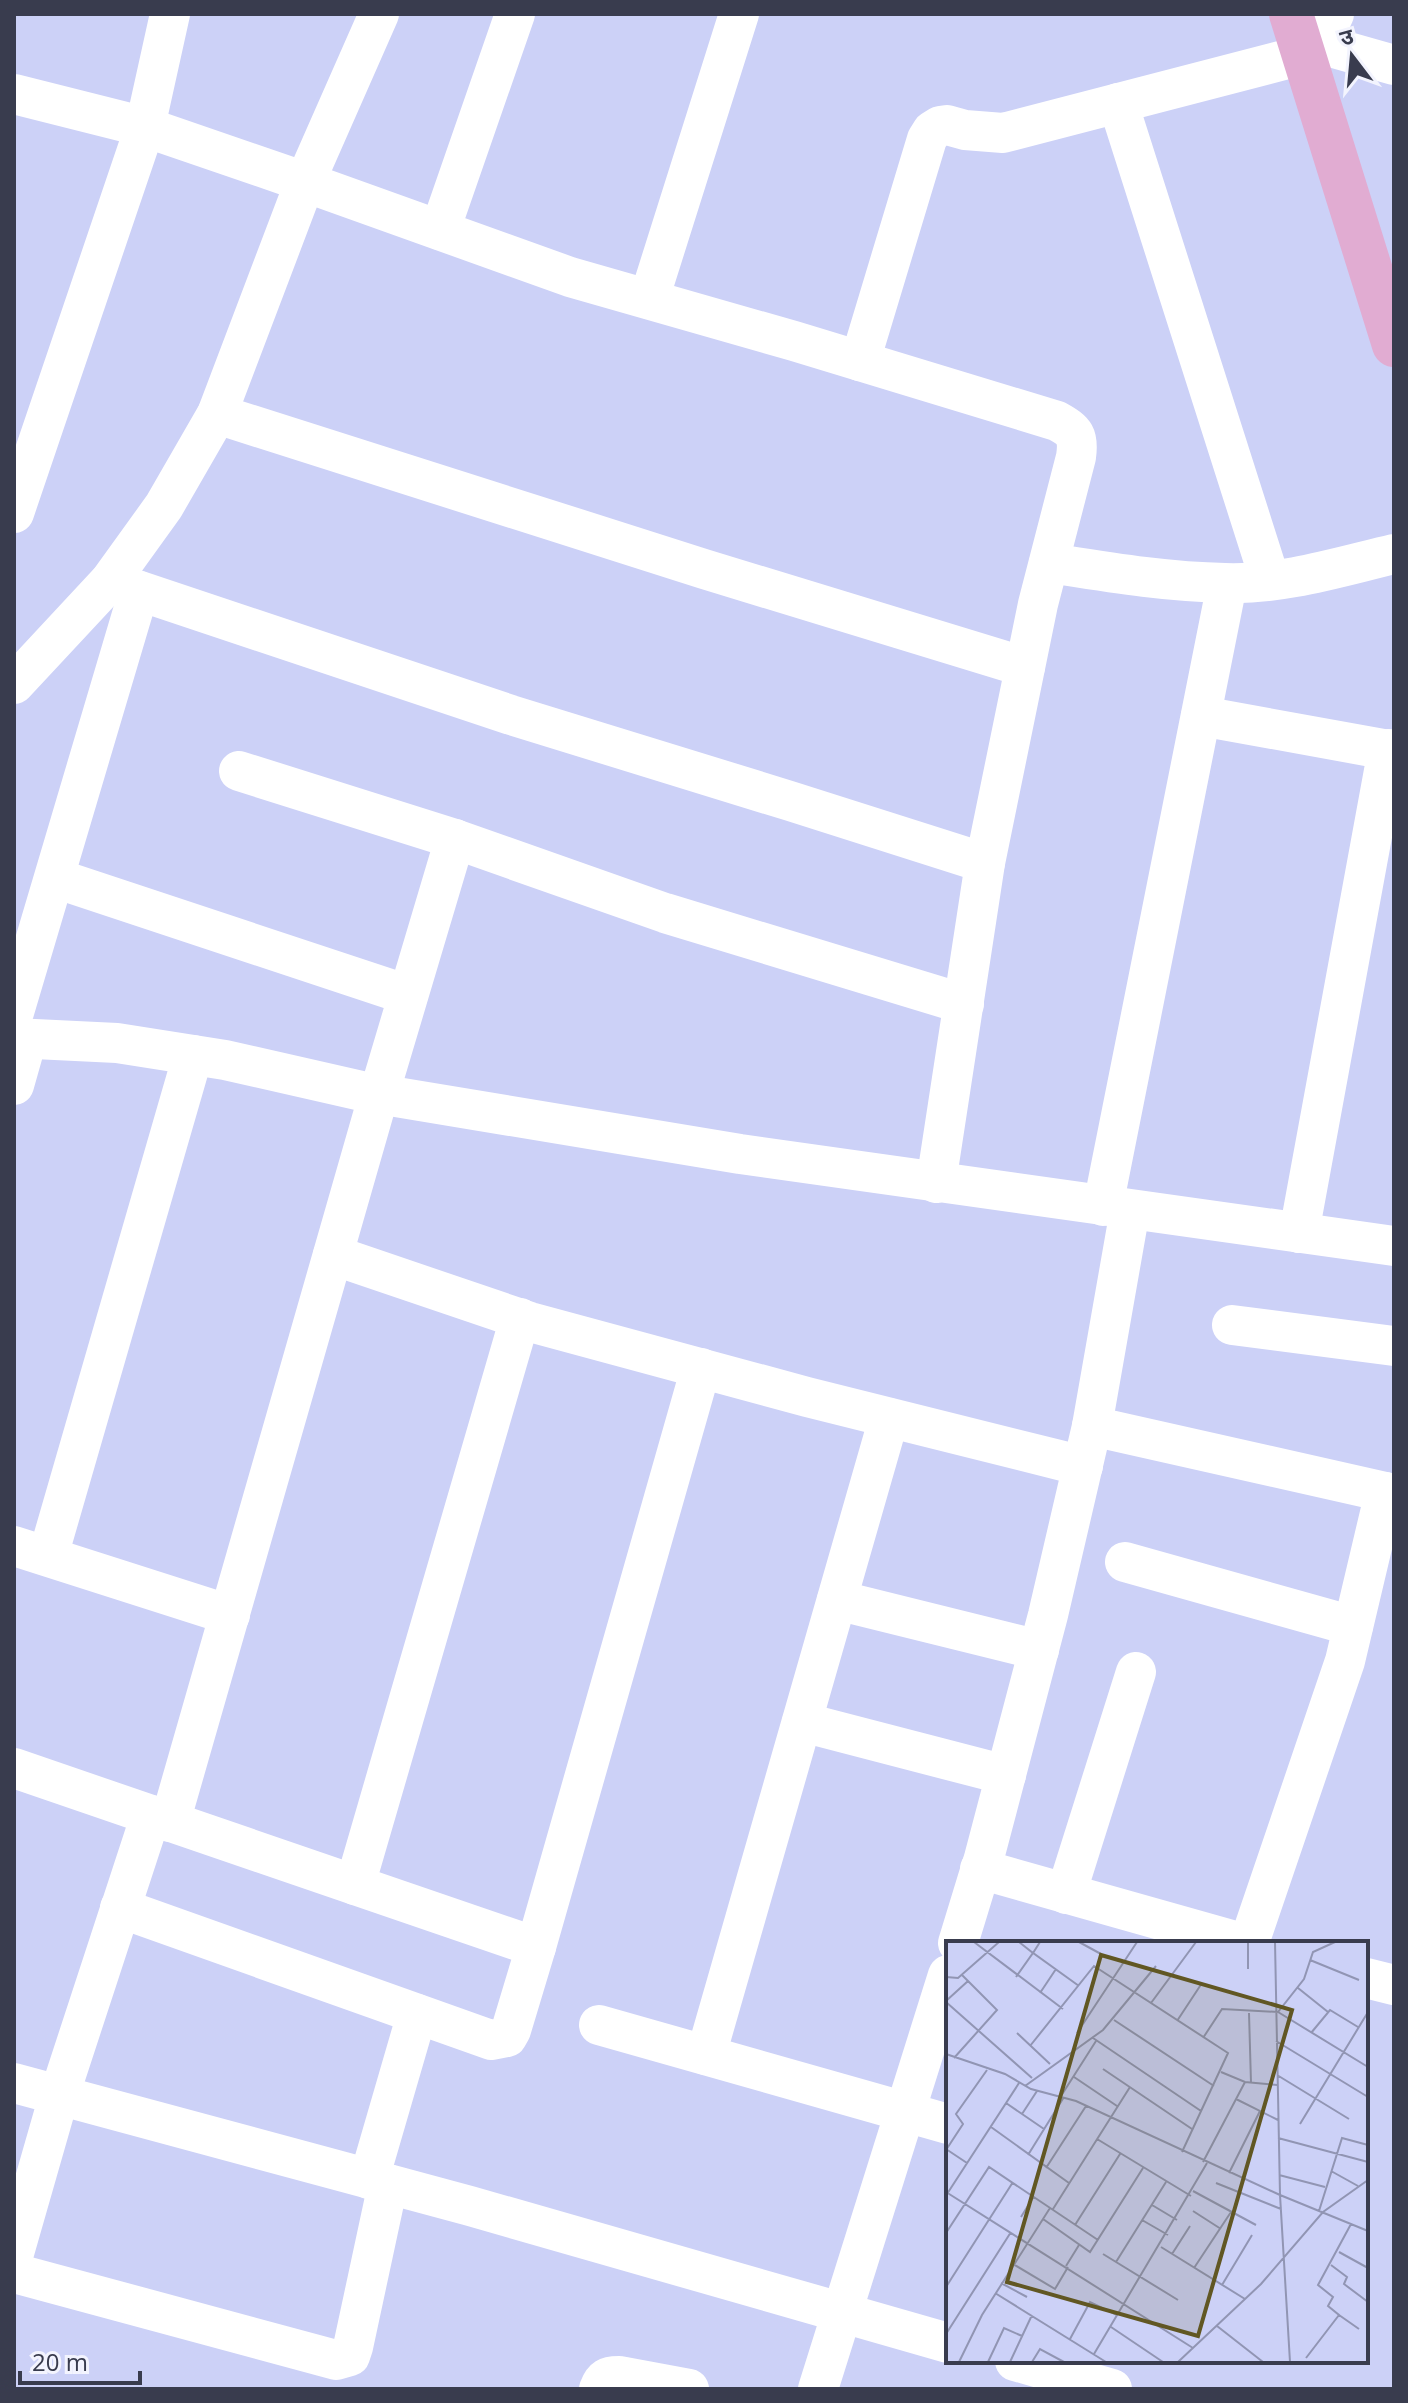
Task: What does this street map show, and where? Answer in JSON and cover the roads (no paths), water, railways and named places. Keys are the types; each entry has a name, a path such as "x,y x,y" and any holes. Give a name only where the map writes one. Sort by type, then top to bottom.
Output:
{"main road":[{"path":"1312,32 1378,248 1394,345"}],"street":[{"path":"14,513 145,127 170,14"},
{"path":"14,1085 18,1030 124,586 164,506 217,414 305,182 379,14"},
{"path":"440,230 515,14"},
{"path":"649,299 739,14"},
{"path":"860,361 927,139 940,126 1003,133 1118,103 1312,32 1394,65"},
{"path":"14,94 145,127 570,277 860,361 1057,421 1072,429 1078,442 1076,457 1025,667 985,863 936,1183"},
{"path":"1118,103 1270,580"},
{"path":"217,414 1025,667"},
{"path":"1049,563 1146,577 1227,584 1321,572 1394,554"},
{"path":"959,1941 1039,1650 1092,1426 1116,1208 1201,716 1227,584"},
{"path":"14,684 124,586"},
{"path":"124,586 511,715 985,863"},
{"path":"1201,716 1391,750 1299,1233"},
{"path":"239,771 455,839 665,913 964,1004"},
{"path":"14,2253 59,2096 120,1908 161,1819 230,1615 455,839"},
{"path":"55,878 408,995"},
{"path":"18,1030 225,1060 379,1094 740,1154 1394,1246"},
{"path":"193,1055 31,1551 230,1615"},
{"path":"333,1255 520,1318 889,1418 1083,1466"},
{"path":"355,1885 520,1318"},
{"path":"1232,1325 1394,1346"},
{"path":"120,1908 491,2040 507,2037 536,1947 701,1368"},
{"path":"706,2055 889,1418"},
{"path":"1092,1426 1390,1493 1315,1752 1250,1941"},
{"path":"1125,1562 1353,1626"},
{"path":"837,1600 1039,1650"},
{"path":"1066,1894 1136,1672"},
{"path":"802,1722 1006,1775"},
{"path":"15,1773 161,1819 536,1947"},
{"path":"980,1869 1235,1941"},
{"path":"1368,1978 1394,1985"},
{"path":"818,2389 946,1982"},
{"path":"14,2273 336,2360 350,2356 379,2182 417,2014"},
{"path":"599,2025 946,2123"},
{"path":"14,2083 379,2182 946,2342"},
{"path":"1022,2363 1112,2389"},
{"path":"599,2389 609,2376 619,2376 689,2389"}]}
